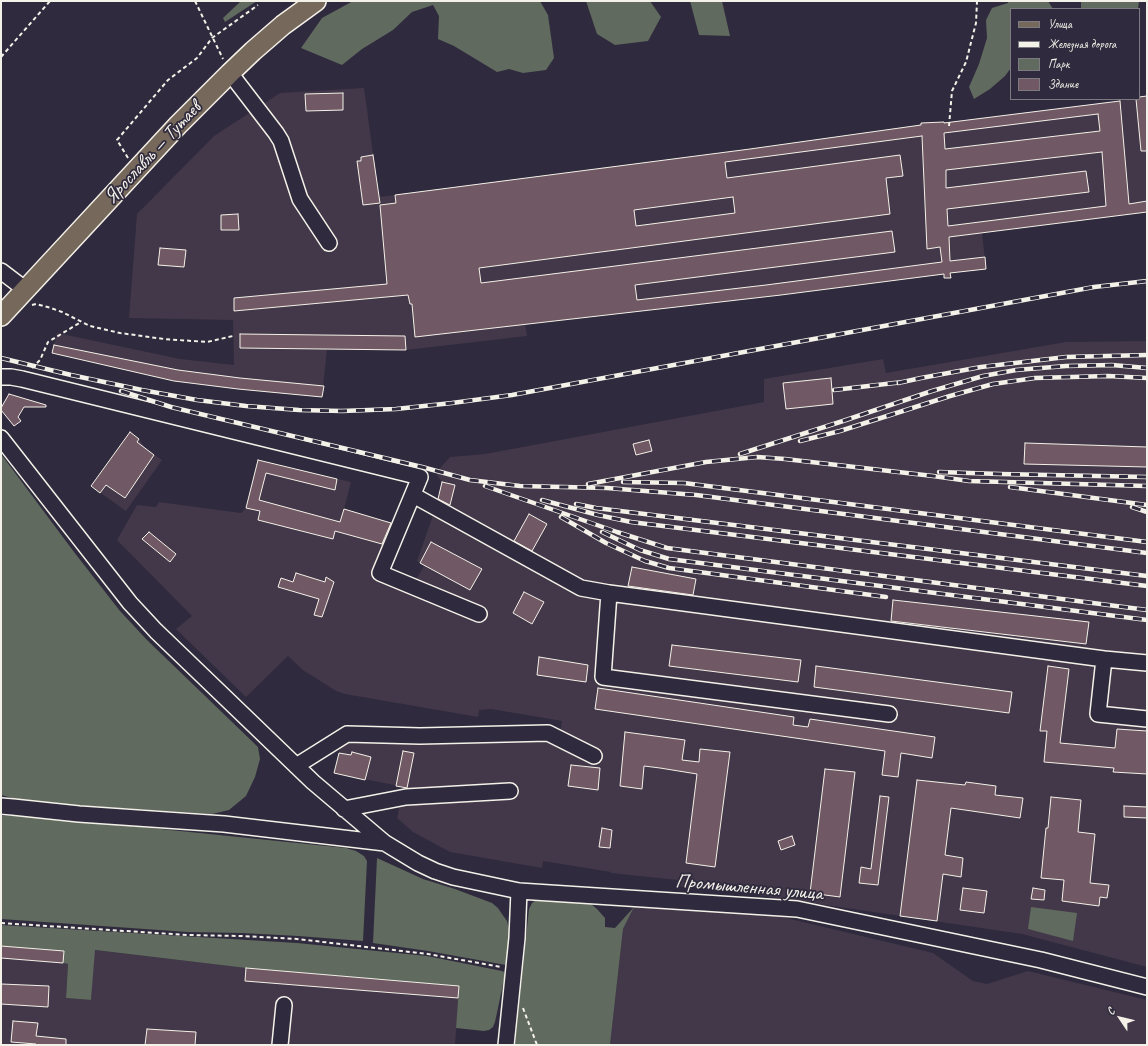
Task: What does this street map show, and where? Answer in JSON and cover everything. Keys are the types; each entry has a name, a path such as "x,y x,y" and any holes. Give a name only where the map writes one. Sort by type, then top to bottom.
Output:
{"main road":[{"name":"Ярославль — Тутаев","path":"7,310 178,125 230,73 283,25 316,1"}],"street":[{"path":"230,73 281,141 300,199 329,243"},
{"path":"1,272 26,290"},
{"path":"1,377 11,376 420,477 380,573 479,614"},
{"path":"1,438 130,603 156,631 296,766 384,843"},
{"path":"413,495 580,588 1104,659 1147,663"},
{"path":"609,593 603,677 889,714"},
{"path":"1104,659 1098,714 1147,719"},
{"path":"296,766 347,734 420,736 548,733 594,756"},
{"path":"344,809 406,797 510,791"},
{"path":"5,805 79,814 224,824 384,843"},
{"name":"Промышленная улица","path":"384,843 418,863 436,871 454,877 519,890 797,909 1041,960 1147,987"},
{"path":"506,1045 517,938 519,890"},
{"path":"280,1045 284,1006"}],"path":[{"path":"1,57 50,1"},
{"path":"195,1 230,73"},
{"path":"949,126 952,91 966,62 976,23 977,1"},
{"path":"136,171 117,140 168,80 197,58 212,38 258,5"},
{"path":"7,310 21,311 28,306 36,304 43,305 62,312 90,326 164,339 207,342 233,336"},
{"path":"29,370 40,360 48,342 81,322"},
{"path":"1,923 187,935 297,939 349,944 428,954 505,968 512,978"},
{"path":"523,1008 537,1045"}],"shaded area":[{"path":"364,88 379,197 758,148 917,126 921,123 956,122 1124,100 1140,100 1140,97 1147,96 1147,212 982,233 986,269 781,295 525,324 527,336 406,350 327,349 322,397 174,381 52,353 57,333 180,359 234,365 233,320 129,318 137,214 214,136 280,93"},
{"path":"1147,341 1147,967 1022,934 751,894 676,886 677,880 611,873 543,861 542,868 450,852 413,832 397,818 404,787 334,773 344,734 478,729 559,742 562,721 491,709 479,710 478,717 345,694 336,691 303,670 288,656 246,697 176,629 192,616 117,540 137,505 156,507 159,502 241,513 246,508 258,460 351,482 344,509 393,523 380,567 417,578 424,566 417,561 436,507 442,482 437,475 441,467 450,457 485,454 764,402 764,379 883,359 886,373 1066,342"},
{"path":"130,432 139,439 146,449 162,460 126,511 91,486"},
{"path":"634,907 778,916 933,953 973,981 987,984 1028,971 1147,1000 1147,1045 610,1045 623,929"},
{"path":"1,946 68,963 66,998 91,1000 94,950 246,968 459,986 455,1045 1,1045"}],"green space":[{"path":"241,1 257,1 225,22 223,18"},
{"path":"353,1 540,1 548,15 554,58 546,70 523,73 509,69 497,72 454,46 438,39 439,16 433,5 412,12 393,30 362,49 342,65 301,48 322,18"},
{"path":"586,1 650,1 661,17 648,41 615,45 597,34"},
{"path":"690,1 722,1 730,36 699,35"},
{"path":"1008,1 1048,1 1052,8 1010,8 1010,69 1005,76 990,89 974,99 969,87 979,64 987,38 986,20 992,8 1008,3"},
{"path":"1081,1 1139,1 1138,8 1081,8"},
{"path":"1,454 120,611 147,640 258,747 260,759 255,777 246,796 229,810 212,814 41,803 1,795"},
{"path":"24,815 346,848 356,851 364,856 367,861 363,941 242,933 188,932 1,919 1,816"},
{"path":"377,858 423,879 492,903 498,908 507,921 509,929 510,936 506,965 373,943"},
{"path":"537,899 590,903 605,918 605,927 615,928 634,907 623,929 610,1045 515,1045 529,909 532,903"},
{"path":"1031,907 1077,913 1073,941 1028,929"},
{"path":"1,925 297,943 427,956 502,971 505,975 495,1022 493,1027 484,1031 456,1028 459,986 246,968 95,950 91,1000 66,998 68,964 1,946"}],"building":[{"path":"343,93 343,110 306,111 305,94"},
{"path":"1147,96 1147,151 1141,151 1136,100 1140,100 1140,97"},
{"path":"1120,101 1129,204 1147,201 1147,212 949,237 950,261 985,257 986,269 950,273 951,278 944,278 944,274 781,295 415,337 412,304 410,304 408,295 234,311 234,298 387,284 380,205 396,203 395,195 750,149 921,125 921,123 944,123","holes":["1098,114 1100,131 945,149 944,133","922,136 927,249 940,247 942,262 637,300 635,285 895,252 892,231 481,283 479,268 890,214 886,178 903,176 900,155 727,178 725,162","1102,152 1106,206 948,226 947,209 1089,192 1086,171 946,188 946,170","733,197 735,213 636,226 634,210"]},
{"path":"373,155 380,203 363,205 357,161 361,161 361,157"},
{"path":"238,214 239,230 221,230 221,215"},
{"path":"160,248 186,250 184,267 158,265"},
{"path":"240,334 405,336 406,350 240,348"},
{"path":"54,345 178,370 324,386 322,397 174,381 52,353"},
{"path":"831,378 833,404 786,409 783,383"},
{"path":"9,394 46,405 46,407 24,407 18,417 21,421 14,426 1,410"},
{"path":"130,432 139,439 137,442 154,455 125,498 106,485 100,493 91,486"},
{"path":"649,440 652,451 636,455 633,444"},
{"path":"1025,443 1147,447 1147,467 1024,464"},
{"path":"258,460 337,479 335,490 266,473 259,500 340,522 344,509 391,523 382,544 335,531 333,539 258,520 260,511 246,508"},
{"path":"442,482 455,485 450,505 438,499"},
{"path":"529,514 547,524 532,551 514,541"},
{"path":"149,532 176,554 170,562 142,539"},
{"path":"431,542 482,569 470,590 420,563"},
{"path":"632,567 696,579 693,595 628,586"},
{"path":"296,573 325,582 326,577 334,582 322,617 314,615 319,599 278,587 281,578 293,582"},
{"path":"524,592 544,602 532,624 513,613"},
{"path":"893,600 1089,622 1086,644 891,621"},
{"path":"672,645 801,660 798,682 669,666"},
{"path":"539,657 588,665 586,682 537,675"},
{"path":"816,666 1012,692 1009,713 814,687"},
{"path":"1048,666 1069,669 1060,743 1115,748 1117,729 1147,731 1147,774 1113,772 1114,768 1044,762 1047,731 1040,731"},
{"path":"598,688 794,717 793,725 808,727 810,719 935,737 932,758 901,753 898,777 882,775 885,751 595,709"},
{"path":"625,732 685,740 682,760 699,762 700,749 730,752 715,867 686,863 697,774 644,766 642,789 620,786"},
{"path":"403,751 414,753 407,788 396,786"},
{"path":"352,752 371,757 365,780 334,773 339,753 351,755"},
{"path":"571,765 600,768 598,790 568,786"},
{"path":"825,769 855,772 840,897 810,893"},
{"path":"917,780 965,785 966,782 996,786 995,795 1023,798 1020,818 951,808 945,855 963,858 961,877 943,874 937,921 900,916"},
{"path":"880,796 889,797 878,885 859,883 861,867 871,869"},
{"path":"1051,797 1081,800 1078,832 1095,834 1090,883 1109,885 1107,898 1100,897 1099,906 1062,901 1064,880 1041,878"},
{"path":"1124,806 1147,807 1147,818 1124,817"},
{"path":"602,828 612,830 610,848 599,847"},
{"path":"792,836 795,845 781,850 778,841"},
{"path":"963,888 987,891 984,913 960,910"},
{"path":"1033,888 1045,890 1044,900 1031,899"},
{"path":"1,946 64,951 63,963 1,958"},
{"path":"246,968 459,986 458,998 245,981"},
{"path":"1,984 49,986 48,1007 1,1004"},
{"path":"13,1021 38,1023 36,1036 66,1039 66,1045 36,1045 11,1042"},
{"path":"147,1029 196,1032 195,1045 145,1045"}],"railway":[{"path":"1,358 71,375 197,400 299,410 342,411 396,409 512,395 1094,287 1147,281"},
{"path":"898,383 981,367 1066,357 1147,355"},
{"path":"740,454 932,391 983,376 1016,370 1066,366 1112,365 1147,368"},
{"path":"800,441 840,431 993,384 1035,378 1108,376 1147,378"},
{"path":"834,390 903,382"},
{"path":"121,391 171,407 422,467 470,480 520,486 607,488 696,495 1147,553"},
{"path":"588,484 706,462 757,457 969,481 1147,486"},
{"path":"939,472 1147,477"},
{"path":"623,482 684,483 1147,542"},
{"path":"485,486 667,548 1147,610"},
{"path":"1010,487 1147,505"},
{"path":"542,500 631,522 1147,586"},
{"path":"576,504 596,508 1147,576"},
{"path":"1132,507 1147,512"},
{"path":"561,517 606,543 645,561 669,568 886,597"},
{"path":"602,532 640,550 669,559 1147,620"}]}
